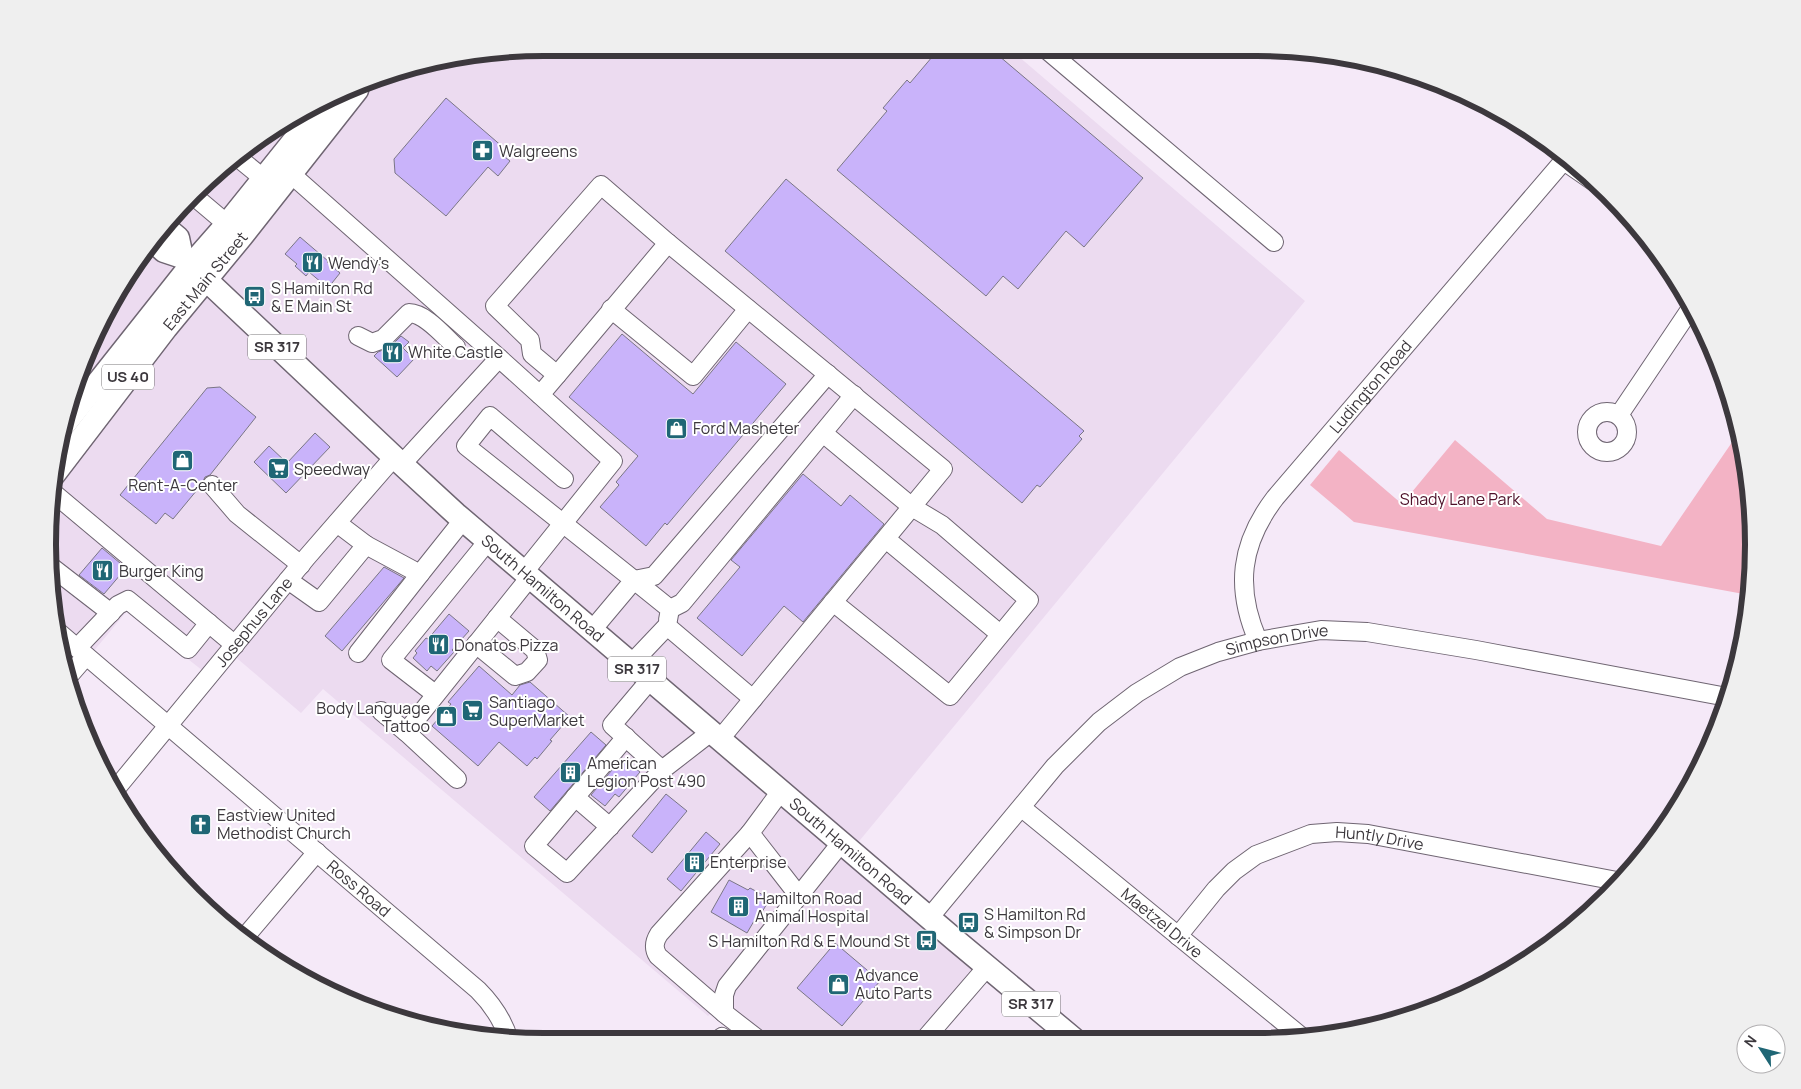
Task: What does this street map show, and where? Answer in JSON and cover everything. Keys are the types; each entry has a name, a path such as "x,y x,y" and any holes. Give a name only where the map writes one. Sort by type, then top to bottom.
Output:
{"main road":[{"name":"East Main Street","path":"64,462 149,350 193,267 291,174 353,96"},
{"name":"East Main Street","path":"75,412 264,179 300,122"},
{"name":"South Hamilton Road","path":"170,231 178,238 193,267"},
{"name":"South Hamilton Road","path":"158,246 164,251 193,267 398,461 527,575 987,968 1066,1033"}],"street":[{"path":"1054,56 1274,242"},
{"path":"242,161 264,179"},
{"name":"Ludington Road","path":"1258,641 1250,622 1245,596 1247,548 1261,516 1274,498 1562,164"},
{"path":"291,174 613,461 562,524 497,618 406,732"},
{"path":"557,376 532,354 530,340 495,306 601,185 668,243 944,469 752,699 715,735 662,770 568,874 534,846 626,737"},
{"path":"198,200 227,224"},
{"path":"540,395 668,243"},
{"path":"611,310 693,376 748,309"},
{"path":"358,336 372,343 383,339 409,313 414,313 422,316 456,347"},
{"path":"1618,415 1687,315"},
{"name":"Josephus Lane","path":"120,784 336,523 499,358"},
{"path":"592,630 634,580 654,576 828,374"},
{"path":"631,664 854,396"},
{"path":"564,479 490,416 466,446 634,580 668,618 752,699"},
{"path":"823,433 912,507 942,525 1028,600 950,696 833,602"},
{"path":"212,485 237,514 301,565"},
{"path":"58,497 235,645"},
{"path":"358,653 464,520"},
{"path":"336,523 366,545 420,574"},
{"path":"886,539 1000,634"},
{"path":"436,694 390,660 488,541"},
{"path":"288,580 319,602 366,545"},
{"path":"57,570 111,613"},
{"path":"72,668 81,652 111,613 118,605 128,600 188,649 209,624"},
{"path":"474,647 515,676 527,672 538,660 535,650 497,618"},
{"name":"Simpson Drive","path":"929,918 1055,766 1093,728 1137,693 1180,667 1218,652 1258,641 1321,630 1367,632 1721,696"},
{"name":"Ross Road","path":"66,639 478,990 502,1020 506,1031"},
{"path":"399,650 426,677 431,679 437,678 455,656 474,647"},
{"path":"650,680 612,725 662,770"},
{"path":"381,711 458,779"},
{"path":"750,1033 658,956 655,950 655,940 750,833 781,791"},
{"path":"575,797 610,827"},
{"name":"Maetzel Drive","path":"1022,808 1295,1031"},
{"name":"Huntly Drive","path":"1178,936 1216,889 1234,871 1256,855 1312,834 1338,832 1368,834 1611,880"},
{"path":"750,833 799,896"},
{"path":"724,1012 724,995 727,986 841,843"},
{"path":"248,933 317,852"},
{"path":"932,1033 987,968"}],"shaded area":[{"path":"544,56 1018,56 1305,301 851,851 986,967 929,1033 741,1033 714,1011 708,1016 323,689 301,713 232,654 212,678 127,611 74,675 60,608 57,576 56,544 60,481 73,418 82,388 93,358 122,300 157,247 177,223 199,199 247,157 300,122 329,107 358,93 418,73 481,60"}],"green space":[{"name":"Shady Lane Park","path":"1455,440 1547,519 1661,546 1733,441 1741,481 1744,513 1745,544 1742,594 1354,522 1310,485 1339,450 1402,504"}],"building":[{"path":"933,56 999,56 1143,178 1084,247 1066,231 1018,289 1003,276 986,296 837,170 887,111 883,108 907,80 910,83"},
{"name":"Walgreens","path":"446,98 504,148 500,153 510,161 498,176 488,167 446,216 395,173 394,159"},
{"path":"786,179 1084,431 1079,436 1082,439 1040,487 1037,485 1022,503 725,251"},
{"name":"Wendy's","path":"300,237 340,273 328,288 309,272 306,276 295,266 297,264 285,254"},
{"name":"Ford Masheter","path":"622,334 693,394 736,342 786,384 667,525 665,523 646,546 600,507 619,485 616,482 638,456 569,397"},
{"name":"White Castle","path":"401,336 409,342 403,348 414,359 397,377 374,356 378,352 390,347"},
{"path":"220,387 256,417 210,475 205,477 202,484 173,519 165,513 156,524 120,495 207,388"},
{"path":"315,433 330,447 286,493 254,462 269,446 287,463"},
{"path":"803,474 841,506 850,495 884,524 803,622 784,606 742,656 697,618 740,567 731,560"},
{"name":"Burger King","path":"102,548 126,568 104,594 79,575"},
{"path":"384,567 404,578 342,651 325,636"},
{"name":"Donatos Pizza","path":"449,614 469,631 437,671 431,666 427,671 413,658 417,653 415,651"},
{"path":"479,666 512,695 520,685 530,682 570,717 550,740 552,741 537,759 535,757 527,766 499,742 478,766 432,726 451,704 448,702"},
{"name":"American Legion Post 490","path":"591,732 606,745 550,811 534,797"},
{"path":"622,758 640,772 619,797 615,794 605,806 591,795"},
{"path":"666,794 687,811 652,853 632,836"},
{"name":"Enterprise","path":"706,832 720,844 681,891 667,879"},
{"name":"Hamilton Road Animal Hospital","path":"729,880 765,896 763,899 768,902 747,933 711,912"},
{"name":"Advance Auto Parts","path":"835,943 880,981 842,1026 797,988"}],"place":[{"name":"Walgreens","path":"483,151"},
{"name":"Wendy's","path":"312,263"},
{"name":"S Hamilton Rd & E Main St","path":"255,297"},
{"name":"White Castle","path":"392,352"},
{"name":"Ford Masheter","path":"677,428"},
{"name":"Rent-A-Center","path":"183,461"},
{"name":"Speedway","path":"278,469"},
{"name":"Burger King","path":"103,571"},
{"name":"Donatos Pizza","path":"438,645"},
{"name":"Santiago SuperMarket","path":"473,711"},
{"name":"Body Language Tattoo","path":"446,717"},
{"name":"American Legion Post 490","path":"571,772"},
{"name":"Eastview United Methodist Church","path":"201,824"},
{"name":"Enterprise","path":"694,862"},
{"name":"Hamilton Road Animal Hospital","path":"739,907"},
{"name":"S Hamilton Rd & Simpson Dr","path":"968,923"},
{"name":"S Hamilton Rd & E Mound St","path":"926,941"},
{"name":"Advance Auto Parts","path":"839,984"}]}
